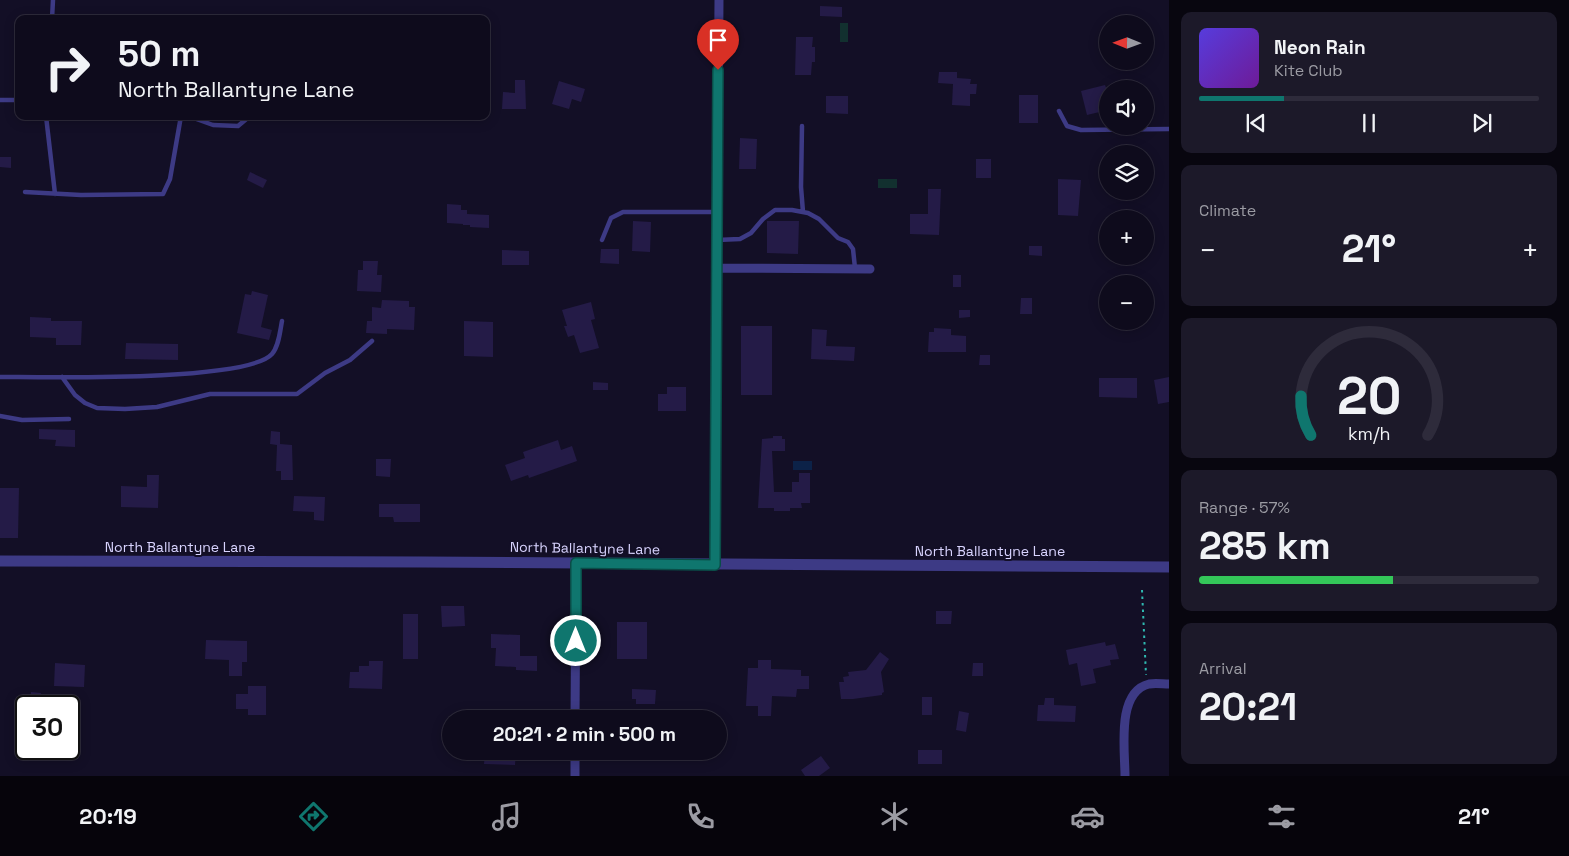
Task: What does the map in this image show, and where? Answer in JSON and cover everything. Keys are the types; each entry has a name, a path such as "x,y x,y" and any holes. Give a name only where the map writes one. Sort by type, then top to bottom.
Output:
{"street":[{"path":"715,565 719,0"},
{"path":"717,268 870,269"},
{"name":"North Ballantyne Lane","path":"0,562 1169,567"},
{"path":"576,563 576,710"},
{"path":"1125,776 1125,716 1129,700 1136,691 1149,684 1169,684"},
{"path":"575,760 575,776"}],"lane":[{"path":"52,15 53,0"},
{"path":"0,100 15,100"},
{"path":"1059,111 1067,126 1081,130 1169,129"},
{"path":"46,120 55,194"},
{"path":"25,192 81,195 162,194 170,179 180,120"},
{"path":"199,120 213,125 238,126 245,120"},
{"path":"802,126 801,187 803,212"},
{"path":"718,240 740,238 751,233 763,219 775,210 792,210 808,213 838,238 848,242 853,249 855,268"},
{"path":"602,240 611,218 623,212 718,212"},
{"path":"0,377 137,377 218,371 252,364 271,355 276,347 282,322"},
{"path":"62,377 75,395 85,404 97,408 157,407 210,394 297,394 325,373 350,360 372,341"},
{"path":"0,416 22,420 69,419"}],"path":[{"path":"1142,590 1146,680"}],"green space":[{"path":"840,23 848,23 848,42 840,42"},
{"path":"878,179 897,179 897,188 878,188"}],"water":[{"path":"793,461 812,461 812,470 793,470"}],"building":[{"path":"820,6 842,7 842,17 820,16"},
{"path":"796,37 813,37 812,47 815,47 815,62 812,62 811,75 795,75"},
{"path":"939,72 957,72 957,78 971,79 970,84 977,84 976,94 970,94 970,106 952,105 953,84 938,83"},
{"path":"515,80 525,80 526,109 502,109 503,92 515,93"},
{"path":"559,81 585,89 581,102 572,99 569,109 552,104"},
{"path":"1099,86 1099,112 1087,115 1081,91"},
{"path":"1019,95 1038,95 1038,123 1019,123"},
{"path":"826,96 848,96 848,114 826,113"},
{"path":"740,138 757,139 756,169 739,169"},
{"path":"0,157 11,157 11,168 0,167"},
{"path":"976,159 991,159 991,178 976,178"},
{"path":"250,172 267,180 263,188 247,180"},
{"path":"1058,179 1081,180 1078,216 1058,215"},
{"path":"928,189 941,189 939,235 910,234 910,214 928,214"},
{"path":"447,204 461,205 461,210 467,210 467,214 489,215 489,228 447,223"},
{"path":"633,221 651,222 650,252 632,251"},
{"path":"767,221 799,221 798,254 767,253"},
{"path":"1029,246 1042,246 1042,256 1029,255"},
{"path":"601,249 619,249 619,264 600,263"},
{"path":"502,250 529,251 529,265 502,265"},
{"path":"363,261 378,261 377,275 382,275 381,292 357,291 358,270 363,270"},
{"path":"953,275 961,275 961,287 953,287"},
{"path":"252,291 268,295 261,327 272,330 269,340 237,333 245,294 251,295"},
{"path":"1021,298 1032,298 1032,314 1020,314"},
{"path":"382,300 409,301 409,307 415,307 414,330 387,329 387,334 366,333 367,321 372,321 372,307 381,308"},
{"path":"591,302 595,319 591,320 599,348 580,353 574,335 568,337 564,326 567,326 562,310"},
{"path":"959,310 970,310 970,317 959,318"},
{"path":"30,317 51,318 51,321 82,321 81,345 56,345 56,338 30,337"},
{"path":"464,321 493,322 493,357 464,356"},
{"path":"741,326 772,326 772,395 741,395"},
{"path":"934,328 951,329 951,335 966,336 966,352 928,352 929,332 934,332"},
{"path":"812,329 827,330 826,346 855,347 854,361 811,359"},
{"path":"126,343 178,344 178,360 125,359"},
{"path":"980,355 990,355 990,365 979,365"},
{"path":"1169,377 1169,402 1158,404 1154,380"},
{"path":"1099,378 1137,378 1137,398 1099,397"},
{"path":"593,382 608,383 608,390 593,390"},
{"path":"667,387 686,387 686,411 658,411 658,394 667,394"},
{"path":"39,429 75,430 75,447 55,446 56,440 39,439"},
{"path":"271,431 280,432 280,444 292,445 293,480 281,480 281,471 276,471 277,445 270,444"},
{"path":"773,436 782,436 782,439 785,439 785,451 772,451 774,492 792,492 792,482 799,482 799,473 810,473 810,503 801,503 802,508 790,508 790,511 774,511 774,508 758,508 762,439 773,438"},
{"path":"558,440 561,450 572,446 577,461 529,478 528,475 511,481 505,465 525,458 523,452"},
{"path":"376,459 391,459 390,477 376,476"},
{"path":"147,475 159,475 158,508 121,507 121,486 147,487"},
{"path":"0,488 19,488 18,538 0,538"},
{"path":"294,496 325,497 324,521 314,520 314,512 293,511"},
{"path":"379,504 420,504 420,522 394,522 393,517 379,517"},
{"path":"441,606 464,606 465,626 442,627"},
{"path":"936,611 952,611 951,624 936,624"},
{"path":"403,614 418,614 418,659 403,659"},
{"path":"617,622 647,622 647,659 617,659"},
{"path":"491,634 520,635 520,656 537,656 537,671 495,666 496,648 491,648"},
{"path":"206,640 247,641 247,662 242,662 242,676 229,676 229,660 205,659"},
{"path":"1105,642 1106,646 1115,644 1119,659 1110,660 1111,665 1093,669 1096,683 1081,686 1077,663 1069,665 1066,650"},
{"path":"880,652 889,659 881,672 884,692 882,695 841,699 839,682 844,682 843,677 849,676 848,672 866,670"},
{"path":"758,660 771,660 771,669 801,670 801,676 809,676 809,689 797,689 796,697 772,696 771,716 758,716 758,706 746,706 748,668 758,668"},
{"path":"369,661 383,661 382,689 349,688 350,672 359,672 359,666 369,666"},
{"path":"55,663 85,665 84,687 54,686"},
{"path":"973,663 983,663 983,676 972,676"},
{"path":"248,686 266,686 266,715 248,715 248,709 236,709 236,694 248,694"},
{"path":"632,689 656,690 655,704 636,704 636,699 632,699"},
{"path":"31,692 41,693 41,695 31,695"},
{"path":"922,697 932,697 932,715 922,715"},
{"path":"1045,698 1054,698 1054,705 1076,706 1075,722 1037,721 1038,705 1044,705"},
{"path":"959,711 969,713 966,732 956,730"},
{"path":"918,750 942,750 942,764 918,764"},
{"path":"821,756 830,768 819,776 805,776 801,770"},
{"path":"484,760 515,760 515,765 484,764"}],"route":[{"path":"576,641 576,563 715,565 718,70"}]}
